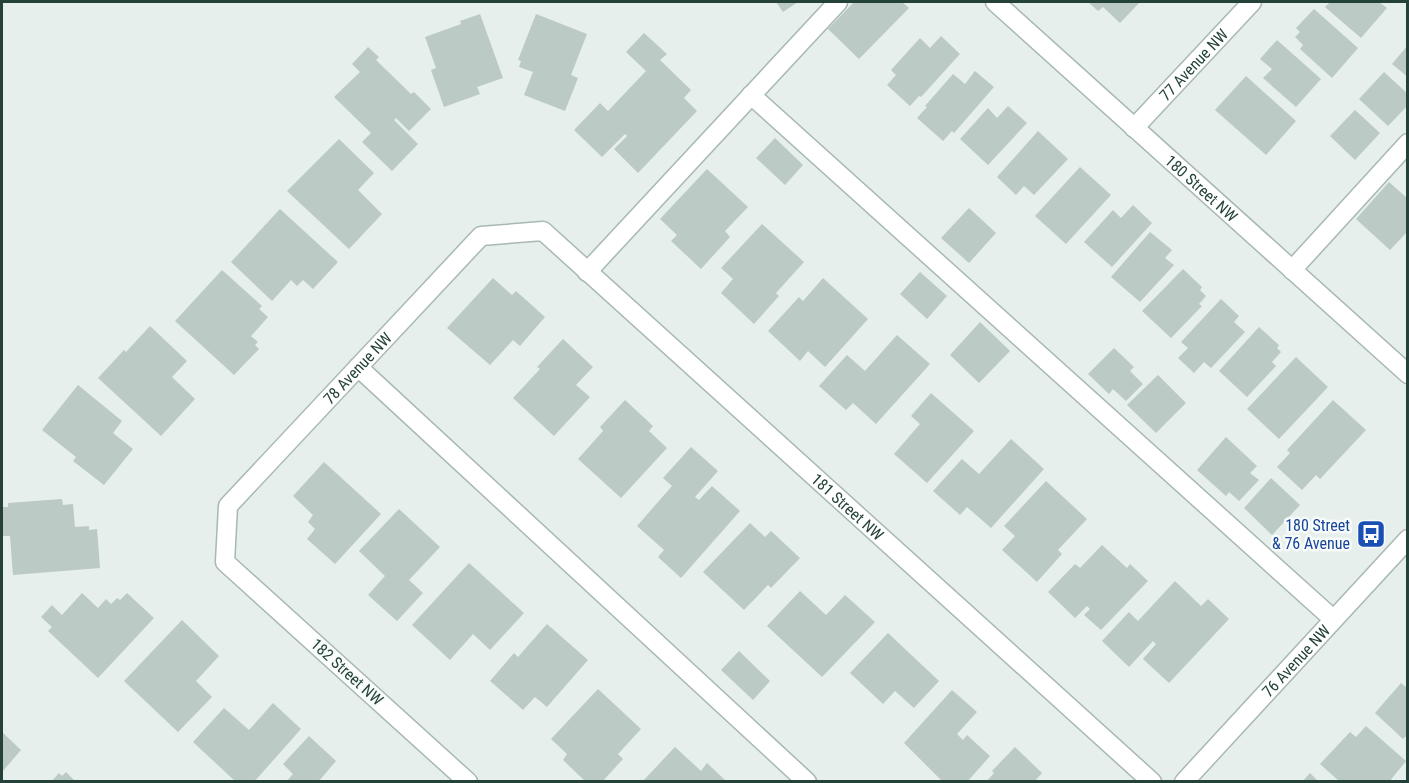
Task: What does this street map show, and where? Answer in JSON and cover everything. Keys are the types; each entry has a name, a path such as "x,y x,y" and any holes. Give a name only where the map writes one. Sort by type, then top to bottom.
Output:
{"street":[{"path":"587,272 838,2"},
{"name":"180 Street NW","path":"995,2 1407,374"},
{"name":"77 Avenue NW","path":"1134,128 1252,2"},
{"path":"751,95 1333,619"},
{"path":"1292,270 1407,143"},
{"name":"181 Street NW","path":"543,231 1152,782"},
{"name":"78 Avenue NW","path":"225,562 228,506 481,236 543,231"},
{"path":"358,367 807,782"},
{"name":"76 Avenue NW","path":"1184,782 1407,539"},
{"name":"182 Street NW","path":"225,562 468,782"}],"building":[{"path":"776,2 798,2 783,12"},
{"path":"854,2 902,2 909,8 859,59 828,29"},
{"path":"1088,2 1140,2 1120,23 1103,7 1098,11"},
{"path":"1330,2 1379,2 1387,8 1361,38 1325,7"},
{"path":"1314,9 1358,48 1332,78 1300,49 1303,45 1295,37 1300,32 1296,28"},
{"path":"480,14 503,78 477,87 480,94 444,107 431,70 436,68 425,37 461,24 460,21"},
{"path":"536,14 587,34 571,75 578,78 565,111 524,95 533,72 519,67 521,61 518,60"},
{"path":"644,33 667,54 660,60 691,90 684,98 697,111 638,173 614,149 627,136 625,134 602,157 574,130 600,103 608,111 646,71 626,52"},
{"path":"941,36 960,54 910,106 887,85 896,75 891,70 920,38 930,48"},
{"path":"1277,40 1321,79 1296,107 1263,78 1272,69 1260,59"},
{"path":"1408,45 1408,77 1392,64"},
{"path":"368,47 379,57 376,60 411,94 414,92 431,109 409,131 396,118 394,120 418,144 392,171 362,142 371,133 334,97 360,72 352,64"},
{"path":"975,71 994,87 954,133 952,131 943,141 917,118 953,74 965,84"},
{"path":"1384,72 1408,94 1408,105 1388,126 1359,99"},
{"path":"1246,76 1296,121 1266,155 1215,110"},
{"path":"1008,106 1027,123 988,165 960,139 988,108 997,118"},
{"path":"1355,110 1380,133 1355,160 1330,136"},
{"path":"1038,131 1068,159 1034,195 1024,186 1016,195 997,177"},
{"path":"775,138 803,165 785,185 756,158"},
{"path":"339,139 374,173 358,190 382,214 349,249 287,191"},
{"path":"1080,167 1111,195 1066,244 1035,216"},
{"path":"707,169 748,207 725,231 730,237 701,269 671,241 677,235 660,219"},
{"path":"1389,182 1408,199 1408,231 1390,250 1356,219"},
{"path":"1133,205 1152,223 1112,267 1084,242 1113,210 1121,218"},
{"path":"969,208 996,233 969,263 941,238"},
{"path":"280,209 338,262 313,289 303,280 297,286 291,280 272,301 231,262"},
{"path":"762,224 804,262 776,293 779,296 754,324 721,293 733,279 721,268"},
{"path":"1150,232 1172,250 1165,258 1174,265 1140,302 1111,277"},
{"path":"1183,269 1202,287 1200,290 1206,296 1199,304 1202,306 1171,338 1142,311"},
{"path":"222,270 262,306 259,309 268,317 251,336 258,342 255,345 259,349 234,375 175,321"},
{"path":"920,272 947,296 927,319 900,294"},
{"path":"493,278 512,295 516,291 545,317 520,346 513,340 490,365 447,328"},
{"path":"823,278 868,319 825,367 808,351 800,361 768,331 799,297 803,301"},
{"path":"1221,299 1239,316 1234,322 1245,332 1211,368 1204,362 1194,373 1178,358 1188,348 1181,342"},
{"path":"980,322 1010,351 979,383 950,355"},
{"path":"150,326 187,361 172,377 195,399 161,436 98,378"},
{"path":"1259,327 1279,345 1277,348 1281,352 1272,362 1276,366 1247,397 1219,371"},
{"path":"897,335 930,364 876,424 853,403 846,410 819,386 847,355 865,371"},
{"path":"563,339 593,367 576,385 590,397 554,436 513,398 540,369 537,367"},
{"path":"1114,348 1134,367 1130,371 1143,384 1126,401 1113,389 1109,394 1088,374"},
{"path":"1296,357 1328,387 1279,439 1247,409"},
{"path":"1158,375 1186,403 1156,433 1127,405"},
{"path":"78,385 122,421 113,433 133,449 104,485 73,461 76,457 42,430"},
{"path":"931,393 974,431 927,483 894,454 920,424 911,416"},
{"path":"625,400 653,426 649,431 667,448 621,498 578,459 603,431 600,427"},
{"path":"1333,400 1366,430 1320,479 1316,475 1302,490 1277,467 1290,453 1287,450"},
{"path":"1226,437 1257,466 1250,473 1259,480 1239,501 1229,492 1226,496 1197,470"},
{"path":"1011,439 1044,469 991,528 967,507 960,515 933,491 962,459 979,474"},
{"path":"691,447 718,471 695,497 699,500 712,486 740,511 681,578 658,557 664,550 637,526 672,486 663,478"},
{"path":"324,462 381,514 335,564 307,539 315,529 308,522 313,515 293,496"},
{"path":"1271,478 1300,505 1272,535 1244,508"},
{"path":"1046,481 1087,519 1058,550 1062,554 1037,582 1002,550 1015,536 1004,526"},
{"path":"62,499 63,505 73,504 75,527 89,526 89,530 97,529 100,568 13,575 10,536 2,536 2,507 8,507 8,503"},
{"path":"399,509 440,547 409,580 423,593 397,621 368,595 385,576 359,551"},
{"path":"750,523 765,537 771,531 800,558 771,588 768,585 744,610 703,572"},
{"path":"1102,545 1127,568 1130,564 1148,581 1101,630 1084,615 1090,609 1087,606 1075,618 1048,592 1075,564 1080,568"},
{"path":"469,563 524,613 490,650 473,634 450,660 412,625"},
{"path":"1175,581 1201,606 1208,599 1229,619 1169,683 1143,659 1156,644 1153,641 1129,667 1102,641 1129,612 1138,621"},
{"path":"800,591 826,615 845,595 875,622 822,677 767,626"},
{"path":"82,593 98,608 106,599 111,604 117,598 120,600 127,593 154,618 98,678 48,631 52,627 41,617 52,605 62,615"},
{"path":"182,620 219,656 196,681 212,697 178,732 124,681"},
{"path":"547,624 588,660 547,707 535,697 523,710 490,681 514,653 518,657"},
{"path":"888,633 939,681 914,708 895,691 883,704 850,673"},
{"path":"739,651 770,681 753,700 721,670"},
{"path":"1401,683 1408,689 1408,734 1403,739 1375,713"},
{"path":"598,689 641,729 618,754 623,759 602,782 586,782 563,760 567,754 551,739"},
{"path":"952,690 977,712 957,734 963,740 967,735 990,756 967,782 943,782 904,743"},
{"path":"273,703 301,729 254,782 236,782 193,742 224,708 249,730"},
{"path":"1366,726 1406,761 1389,782 1340,782 1320,764 1350,732 1356,737"},
{"path":"2,732 21,750 2,772"},
{"path":"309,736 336,761 318,782 286,782 293,774 283,764"},
{"path":"675,747 701,771 707,763 727,782 642,782"},
{"path":"1015,747 1042,773 1034,782 986,782 994,773 992,771"},
{"path":"66,772 76,782 51,782 59,773 62,776"},
{"path":"1310,773 1319,782 1302,782"}],"place":[{"name":"180 Street & 76 Avenue","path":"1371,534"}]}
